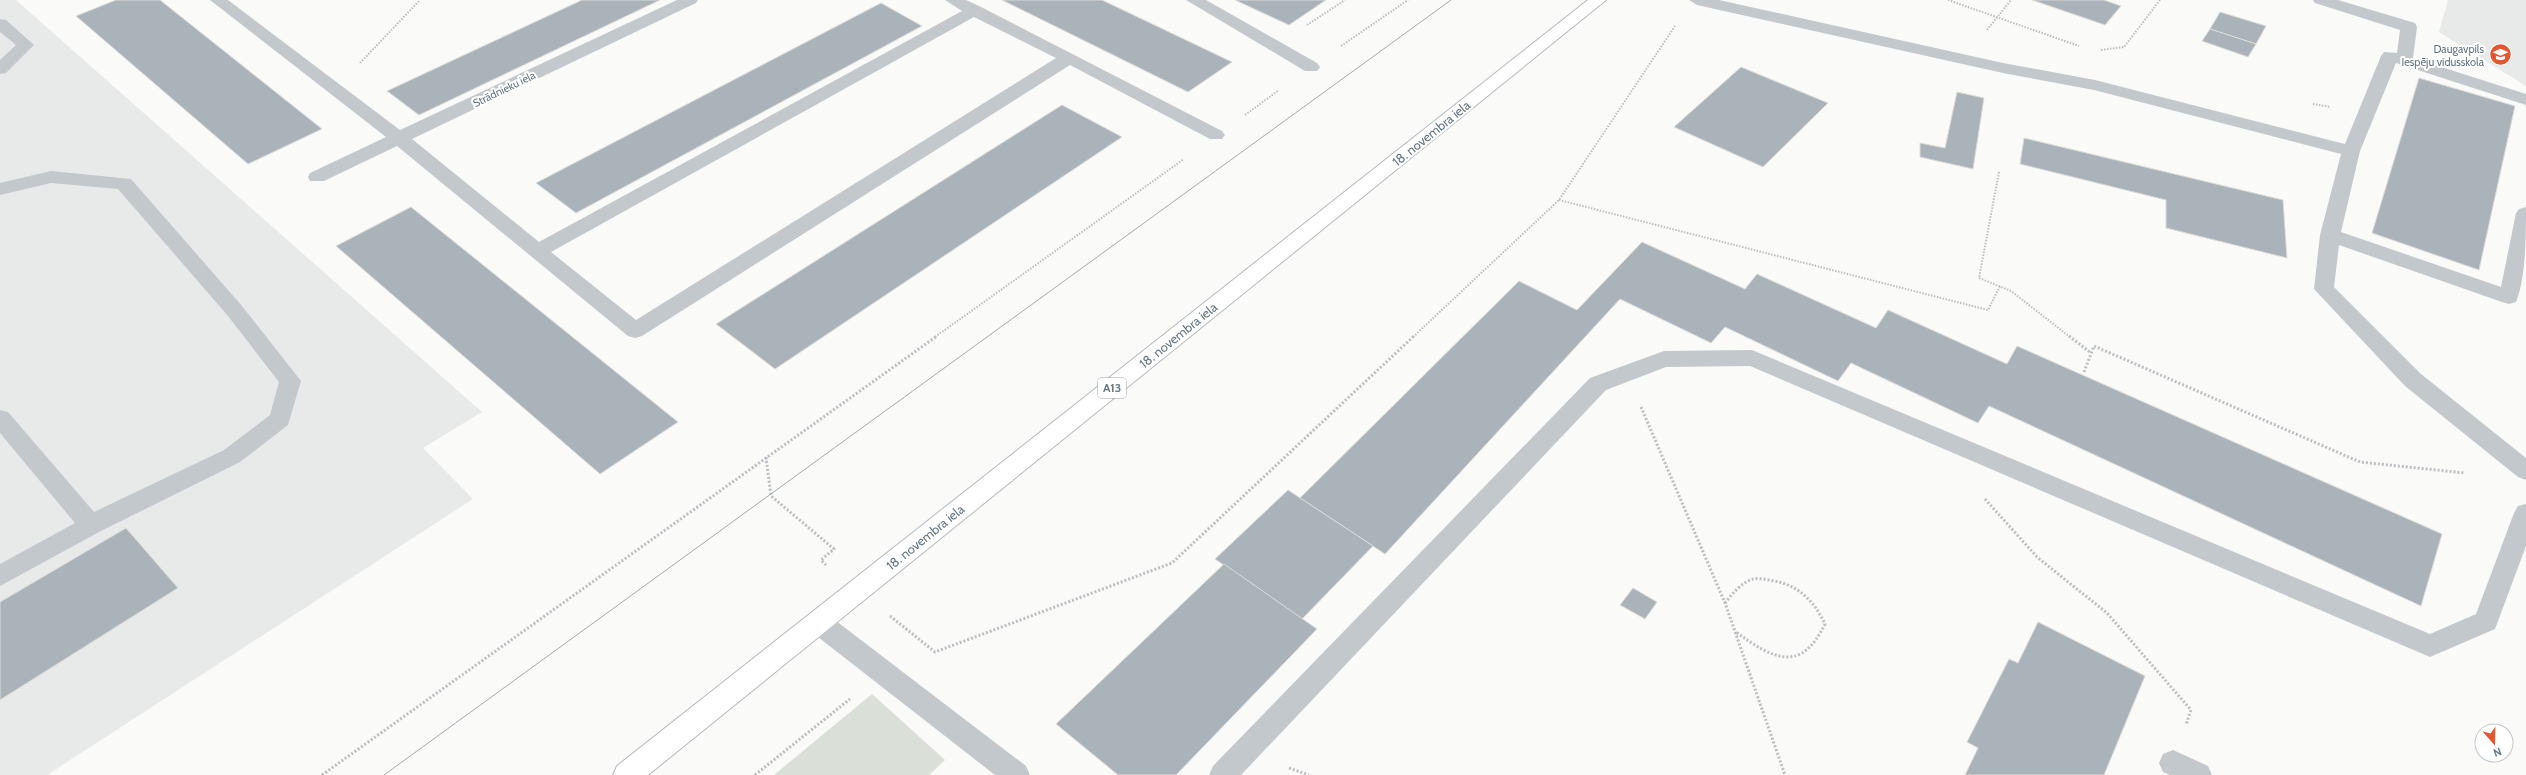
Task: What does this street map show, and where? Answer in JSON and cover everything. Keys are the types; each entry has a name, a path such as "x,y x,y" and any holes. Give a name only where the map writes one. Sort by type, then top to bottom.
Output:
{"main road":[{"name":"18. novembra iela","path":"627,775 1598,0"}],"street":[{"path":"218,0 400,139 539,250 635,331 1069,58"},
{"name":"Strādnieku iela","path":"317,178 690,0"},
{"path":"952,0 975,10 1069,58 1216,135"},
{"path":"1194,0 1311,67"},
{"path":"1697,0 2003,68 2095,85 2351,151"},
{"path":"2321,0 2408,27 2404,61"},
{"path":"539,250 975,10"},
{"path":"0,24 26,45 0,69"},
{"path":"2526,100 2390,56 2351,151 2330,235 2324,290 2413,380 2526,471"},
{"path":"0,189 50,177 124,183 235,311 290,381 280,419 232,456 91,525 0,576"},
{"path":"2330,235 2517,299 2526,212"},
{"path":"1223,775 1598,384 1664,358 1752,358 2430,646 2486,621 2526,513"},
{"path":"0,418 91,525"},
{"path":"818,622 1016,775"},
{"path":"2173,763 2198,775"}],"path":[{"path":"335,89 420,0"},
{"path":"1274,45 1345,0"},
{"path":"322,775 1311,67 1408,0"},
{"path":"1948,0 2081,46"},
{"path":"2096,51 2124,47 2160,0"},
{"path":"888,614 935,652 1172,563 1559,200 1657,53"},
{"path":"1999,172 1979,278 2011,291 2091,353"},
{"path":"1559,200 1988,310 2000,286"},
{"path":"2084,372 2094,346 2360,462 2471,473"},
{"path":"1627,373 1724,603 1784,775"},
{"path":"766,457 771,496 803,525 834,549"},
{"path":"1980,494 2038,557 2108,613 2191,710 2173,763"},
{"path":"1724,603 1737,588 1754,578 1779,581 1801,591 1817,606 1824,624 1818,642 1804,655 1786,658 1758,648 1735,632"},
{"path":"755,775 921,640"}],"shaded area":[{"path":"0,0 16,0 482,412 423,448 473,499 47,775 0,775"},
{"name":"Daugavpils Iespēju vidusskola","path":"2448,0 2526,0 2526,86 2439,32"},
{"path":"872,694 945,760 929,775 774,775"}],"building":[{"path":"116,0 160,0 322,129 248,164 76,16"},
{"path":"582,0 660,0 419,115 387,91"},
{"path":"1002,0 1102,0 1232,62 1188,92"},
{"path":"1235,0 1326,0 1289,25"},
{"path":"2032,0 2104,0 2121,6 2105,25"},
{"path":"881,3 922,26 576,213 536,183"},
{"path":"2220,12 2266,26 2256,44 2210,29"},
{"path":"2210,29 2256,44 2248,57 2202,41"},
{"path":"1741,67 1828,103 1763,167 1674,127"},
{"path":"2419,78 2515,106 2479,270 2372,233"},
{"path":"1957,92 1984,98 1973,169 1920,157 1920,143 1945,148"},
{"path":"1062,105 1122,137 775,369 716,324"},
{"path":"2024,138 2283,200 2287,258 2166,228 2166,200 2020,164"},
{"path":"411,207 678,422 600,474 336,246"},
{"path":"1642,242 1745,289 1757,274 1876,328 1888,310 2007,364 2017,346 2442,534 2421,606 1989,406 1978,423 1851,363 1838,381 1725,327 1711,343 1620,299 1385,554 1300,498 1519,281 1577,310"},
{"path":"1288,490 1373,546 1302,619 1215,559"},
{"path":"126,528 178,588 0,700 0,602"},
{"path":"1224,564 1317,629 1176,775 1118,775 1056,724"},
{"path":"1633,588 1657,602 1645,619 1620,605"},
{"path":"2038,622 2145,676 2104,775 1965,775 1978,748 1967,742 2009,659 2018,663"}],"tram line":[{"path":"384,775 1451,0"}],"place":[{"name":"Daugavpils Iespēju vidusskola","path":"2500,55"}]}
